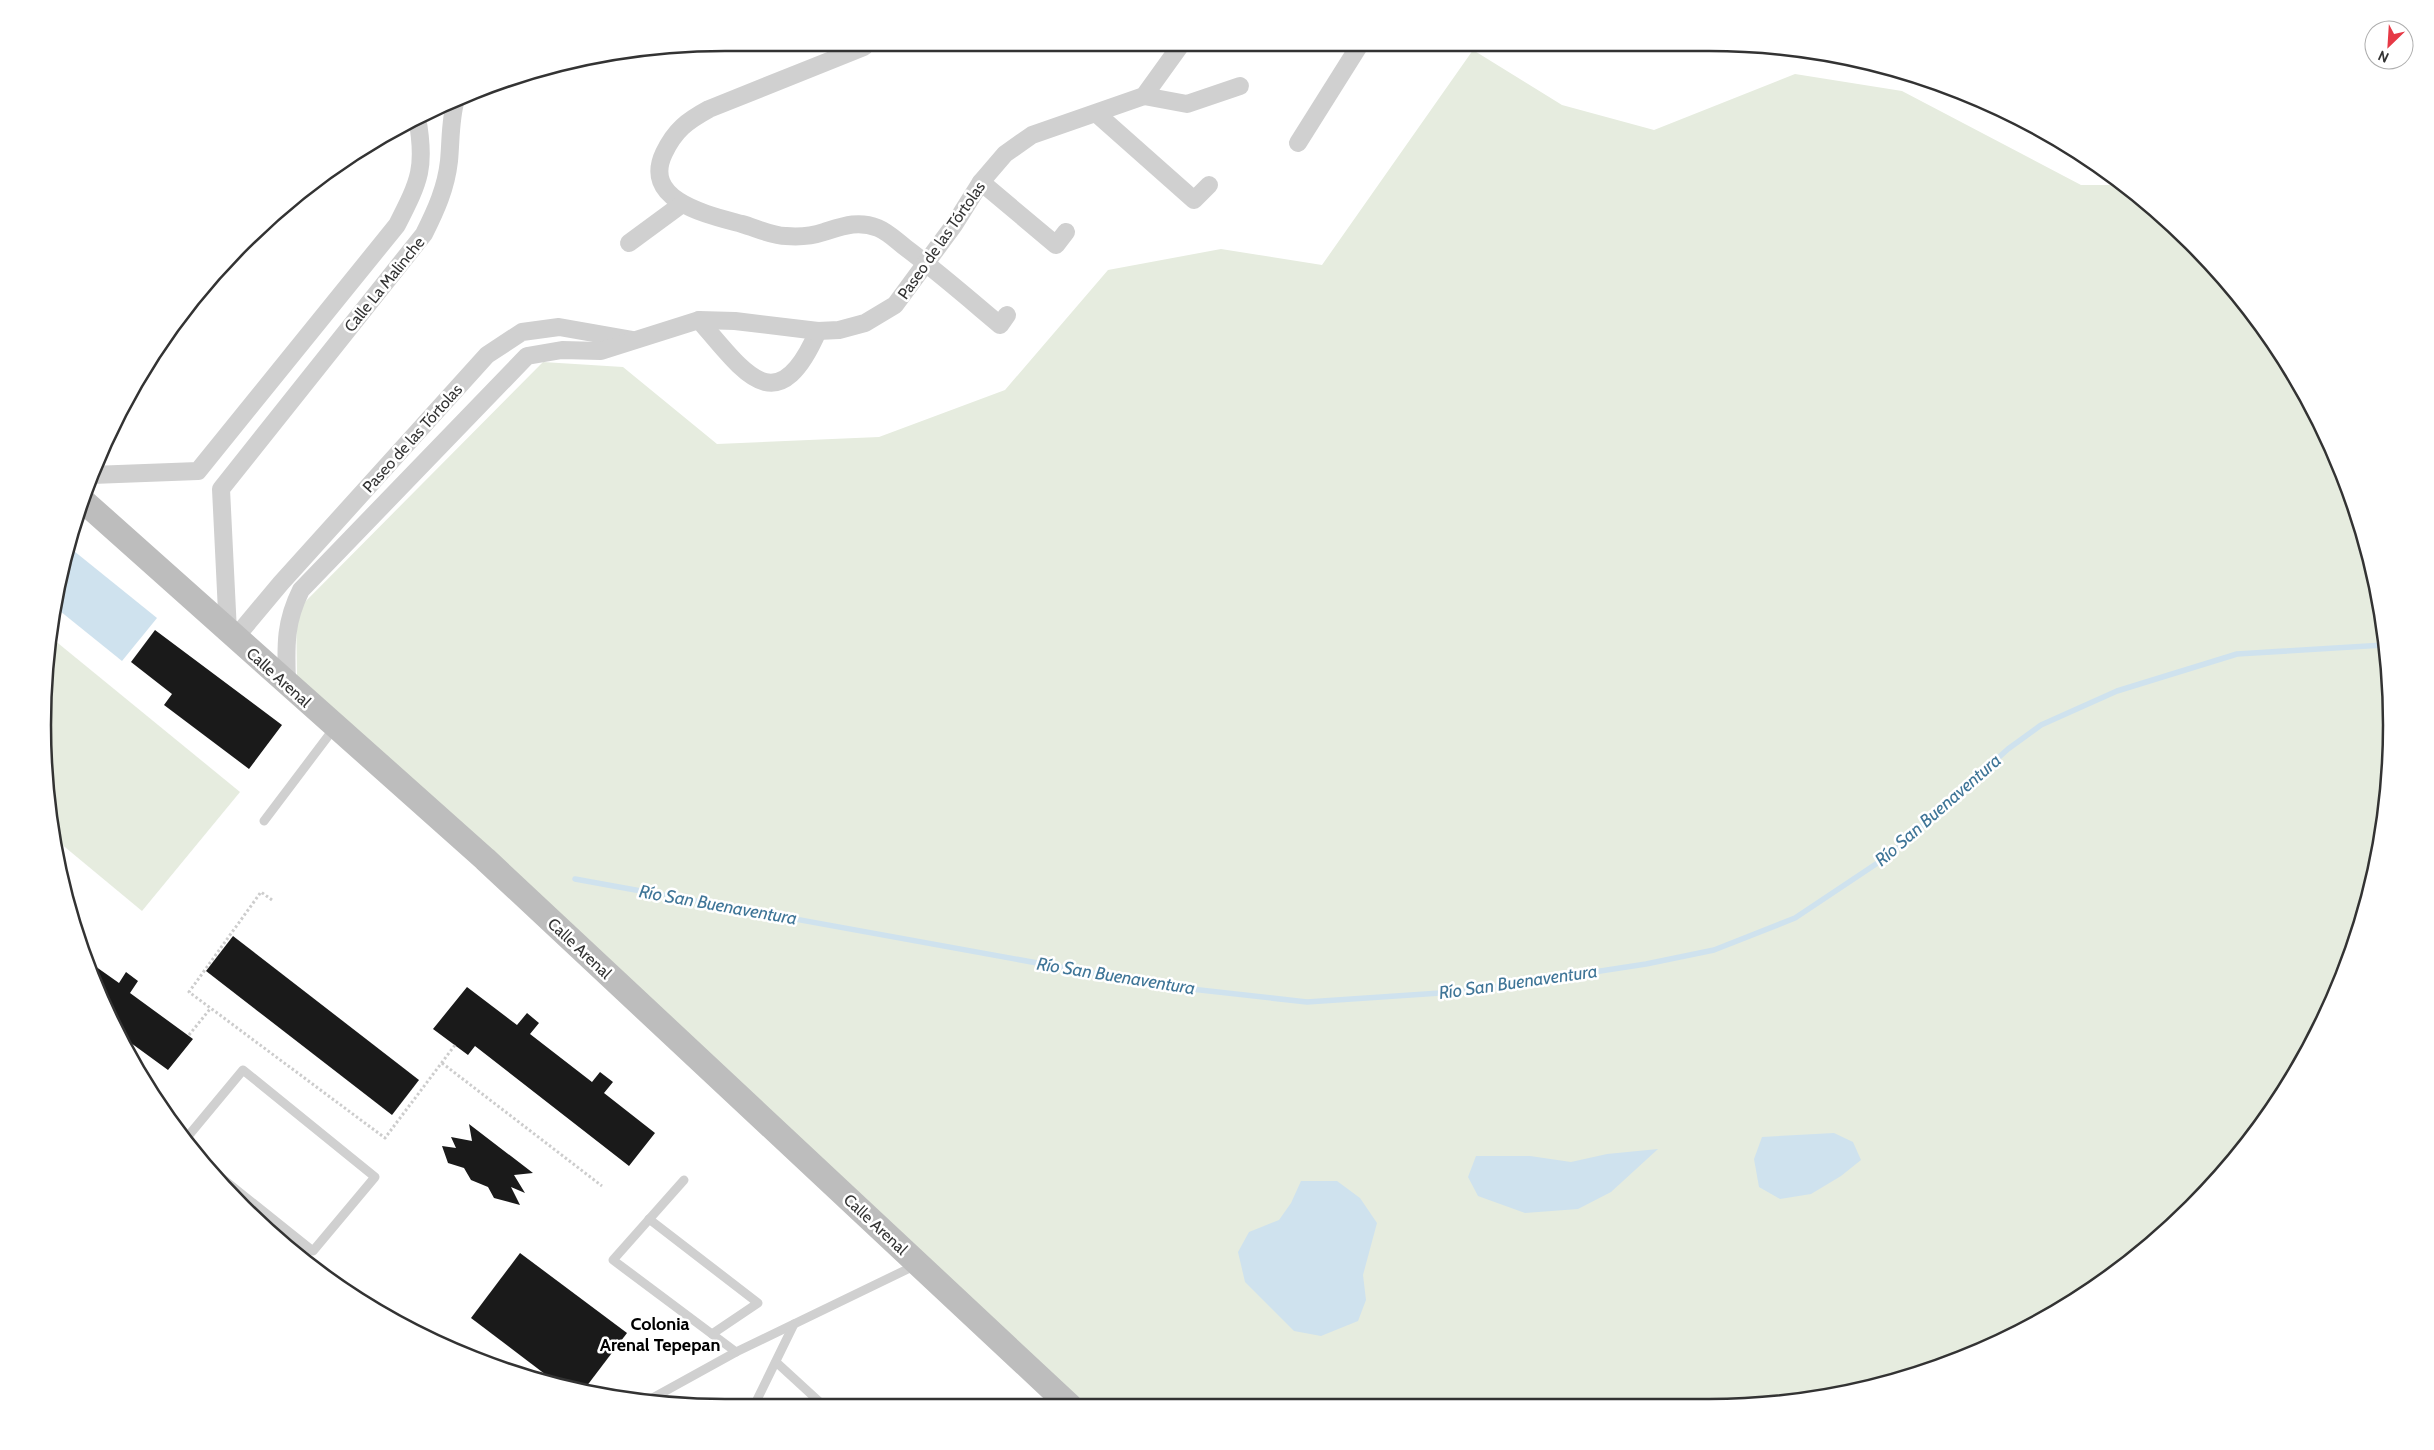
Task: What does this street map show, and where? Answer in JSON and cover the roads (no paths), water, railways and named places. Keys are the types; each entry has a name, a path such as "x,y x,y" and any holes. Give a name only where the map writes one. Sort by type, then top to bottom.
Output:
{"street":[{"path":"856,51 709,109 685,122 669,142 661,160 660,180 670,195 682,204 714,216 783,236 804,236 822,233 847,224 864,224 880,228 1000,324 1007,315"},
{"path":"1174,51 1144,96 1187,104 1240,86"},
{"path":"1298,143 1356,51"},
{"name":"Paseo de las Tórtolas","path":"287,684 286,636 293,606 301,590 527,356 562,350 601,351 699,320 735,321 818,332 839,330 865,323 895,305 981,182 1005,154 1032,135 1098,114 1144,96"},
{"name":"Calle La Malinche","path":"221,489 424,234 442,196 448,162 453,109"},
{"path":"1098,114 1194,200 1209,185"},
{"name":"Calle La Malinche","path":"198,471 233,425 397,224 412,196 421,168 422,143 419,126"},
{"path":"981,182 1056,245 1066,232"},
{"path":"629,243 682,204"},
{"path":"699,320 737,364 752,377 770,383 782,382 795,372 808,355 818,332"},
{"name":"Paseo de las Tórtolas","path":"231,635 281,583 487,355 522,332 559,327 634,340"},
{"path":"233,425 240,440 256,444"},
{"path":"100,475 204,470 214,473 221,489 231,635"},
{"name":"Calle Arenal","path":"88,505 231,635 485,859 1063,1399"}],"lane":[{"path":"264,821 335,727"},
{"path":"190,1134 244,1070 375,1177 312,1251 245,1197"},
{"path":"684,1180 613,1260 736,1352"},
{"path":"649,1219 758,1303 712,1334"},
{"path":"658,1395 736,1352 918,1264"},
{"path":"758,1399 794,1324"},
{"path":"776,1362 816,1399"}],"water":[{"path":"74,551 157,618 122,661 61,612"},
{"path":"1834,1133 1853,1142 1861,1160 1841,1176 1811,1194 1780,1199 1759,1187 1754,1159 1762,1137"},
{"path":"1658,1149 1611,1192 1578,1209 1525,1213 1478,1196 1468,1177 1476,1156 1530,1156 1571,1162 1607,1154"},
{"path":"1301,1181 1337,1181 1360,1198 1377,1223 1363,1275 1366,1300 1358,1321 1321,1336 1294,1331 1245,1282 1238,1252 1249,1232 1279,1220 1291,1203"}],"waterway":[{"name":"Río San Buenaventura","path":"575,879 1164,986 1307,1002 1470,991 1646,964 1714,950 1795,918 1891,854 2008,749 2041,725 2117,691 2237,654 2378,645"}],"district":[{"name":"Colonia Arenal Tepepan","path":"660,1334"}]}
